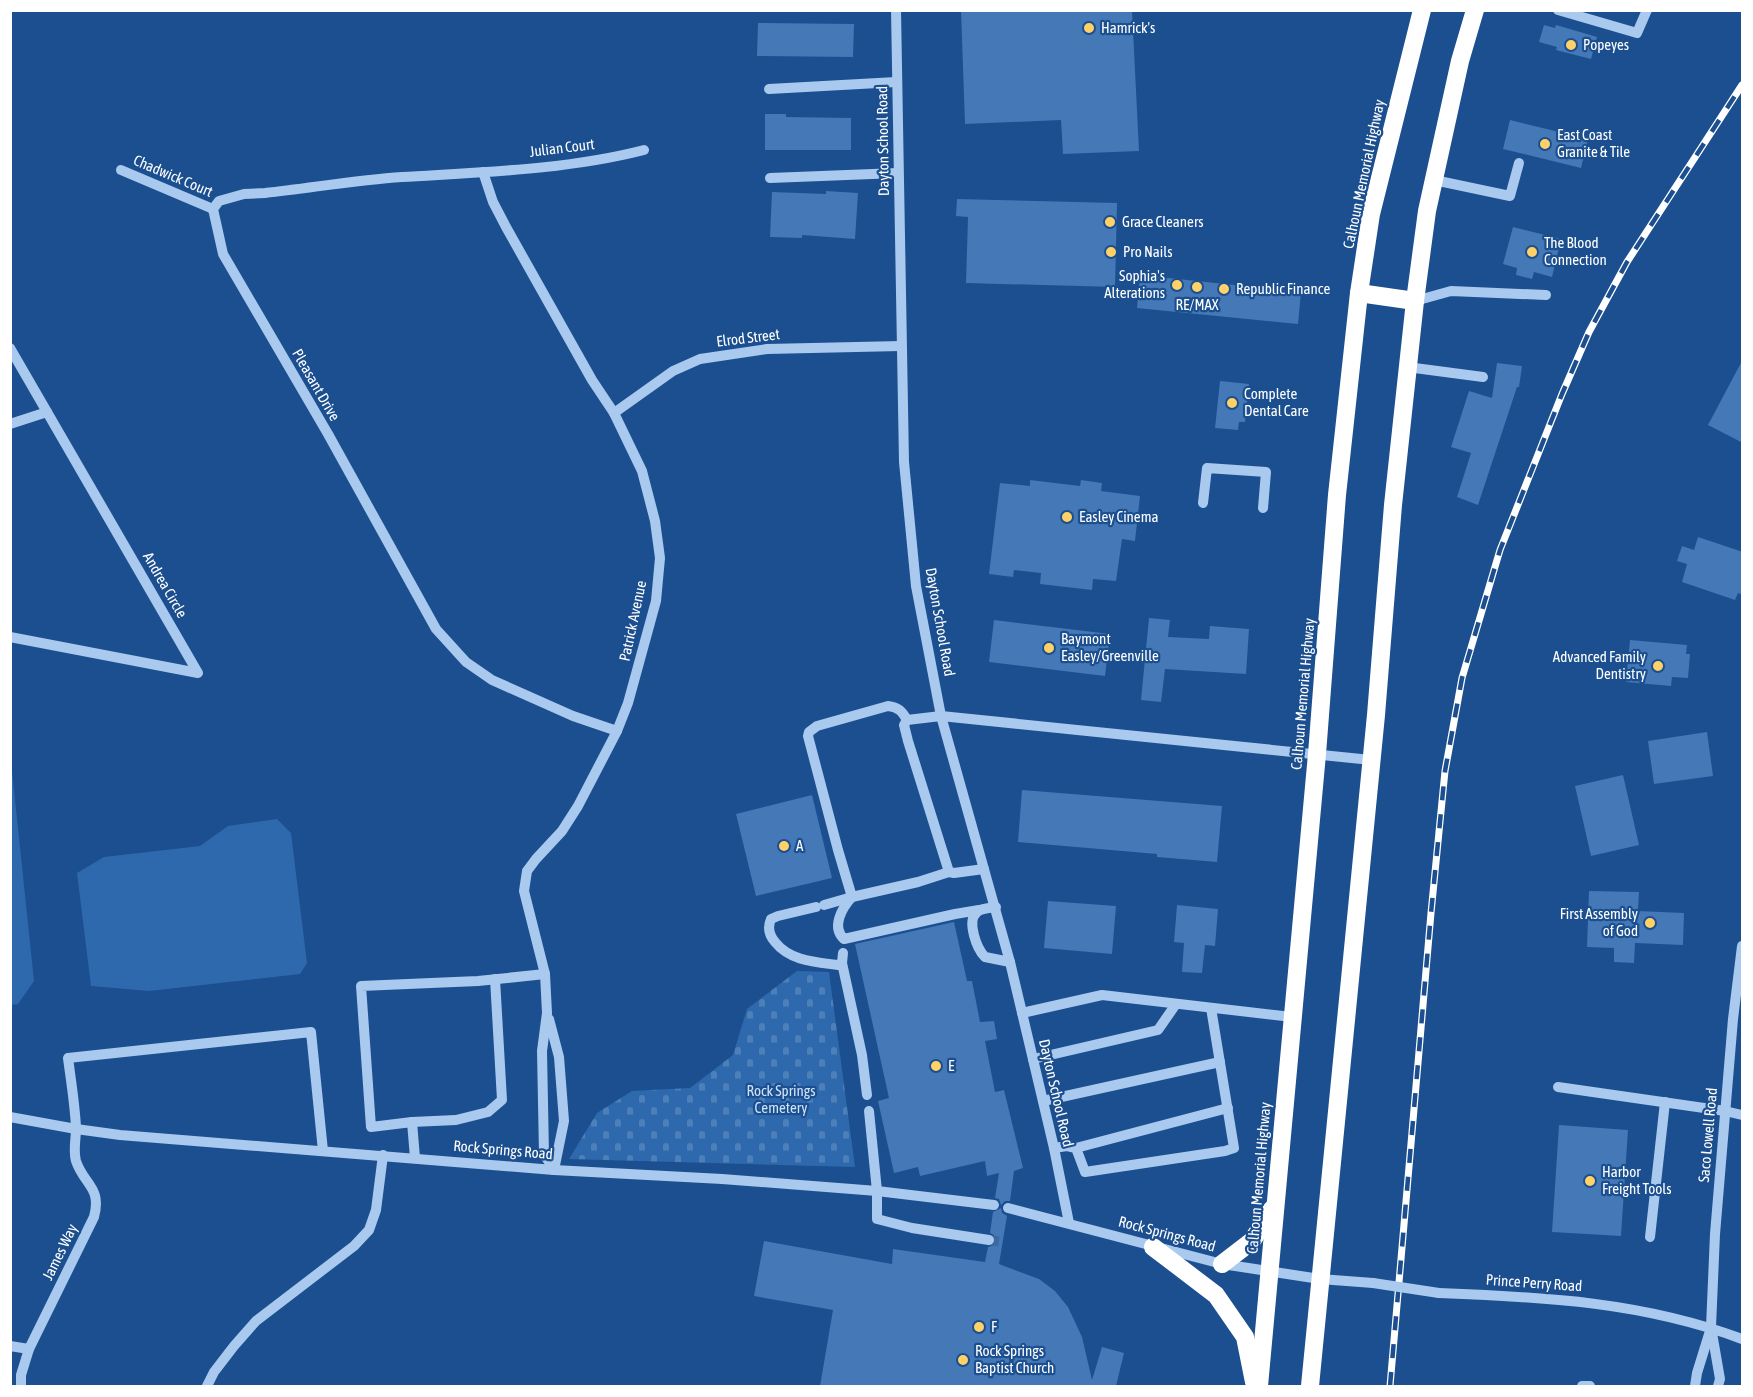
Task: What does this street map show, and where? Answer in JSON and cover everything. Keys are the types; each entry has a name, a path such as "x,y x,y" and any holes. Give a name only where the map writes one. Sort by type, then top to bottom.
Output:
{"highway":[{"name":"Calhoun Memorial Highway","path":"1259,1386 1317,754 1337,495 1359,293 1371,214 1422,10"},
{"path":"1310,1386 1407,367 1427,211 1460,62 1475,10"},
{"path":"1359,293 1415,301"},
{"path":"1222,1263 1252,1241 1275,1205"},
{"path":"1153,1247 1216,1295 1245,1337 1254,1386"}],"street":[{"name":"Dayton School Road","path":"896,10 904,462 916,586 941,716 1010,962 1069,1223"},
{"path":"1558,10 1637,33 1647,10"},
{"path":"770,89 896,82"},
{"name":"Julian Court","path":"483,172 586,161 644,150"},
{"path":"1434,180 1510,196 1520,163"},
{"name":"Chadwick Court","path":"121,170 213,209"},
{"path":"213,209 219,201 244,194 399,177 483,172"},
{"name":"Patrick Avenue","path":"483,172 493,202 506,227 591,381 614,413 642,471 655,521 660,558 656,601 628,703 617,731 578,806 562,831 527,871 524,891 545,974 547,1013 542,1051 544,1154 554,1170"},
{"path":"770,178 898,173"},
{"name":"Pleasant Drive","path":"213,209 223,254 328,434 436,629 466,662 492,680 573,716 617,731"},
{"path":"1415,301 1451,291 1546,295"},
{"name":"Elrod Street","path":"614,413 673,371 700,359 767,349 901,346"},
{"name":"Andrea Circle","path":"10,348 198,673 10,637"},
{"path":"1407,367 1483,377"},
{"path":"10,424 47,412"},
{"path":"1203,503 1207,468 1266,472 1263,508"},
{"path":"852,897 808,736 809,732 817,726 888,706 902,711 907,720"},
{"path":"907,720 941,716 1371,760"},
{"path":"907,720 904,726 908,741 949,872"},
{"path":"984,869 949,872 918,882 777,916 771,919 768,927 770,934 791,957 842,953 979,910 996,907"},
{"path":"852,897 846,904 838,925 862,1054 867,1095"},
{"path":"979,910 974,916 974,930 982,953 989,959 1010,962"},
{"name":"Saco Lowell Road","path":"1711,1328 1714,1234 1733,1019 1743,946"},
{"path":"495,979 501,1100 488,1112 456,1120 371,1126 362,986 545,974"},
{"path":"1022,1013 1102,995 1292,1017"},
{"path":"1033,1059 1158,1030 1176,1004"},
{"path":"1076,1148 1085,1172 1234,1148 1211,1008"},
{"name":"Patrick Avenue","path":"547,1013 559,1057 564,1121 554,1170"},
{"name":"James Way","path":"21,1386 21,1375 29,1349 94,1217 96,1208 92,1185 76,1161 76,1130 68,1058 311,1032 323,1151"},
{"path":"1043,1101 1220,1062"},
{"path":"1558,1087 1743,1115"},
{"path":"1650,1237 1665,1102"},
{"path":"1054,1149 1066,1146 1076,1148 1228,1108"},
{"path":"869,1111 877,1191 877,1220 989,1240"},
{"name":"Rock Springs Road","path":"10,1117 76,1130 120,1135 554,1170 722,1179 877,1191 994,1205"},
{"path":"412,1122 415,1158"},
{"path":"207,1386 214,1372 256,1321 354,1246 369,1230 376,1210 383,1155"},
{"name":"Rock Springs Road","path":"1008,1208 1222,1263 1320,1279"},
{"name":"Prince Perry Road","path":"1320,1279 1373,1283 1439,1293 1585,1301 1648,1312 1711,1328 1743,1339"},
{"path":"1695,1386 1711,1328"},
{"path":"1711,1328 1719,1378 1718,1386"},
{"path":"10,1346 29,1349"},
{"path":"1582,1386 1590,1386"}],"green space":[{"path":"11,771 34,981 18,1004 11,1005"},
{"path":"277,819 291,833 307,963 300,974 149,991 91,986 77,873 104,857 200,846 228,826"},
{"name":"Rock Springs Cemetery","path":"797,971 829,972 855,1167 569,1159 597,1113 632,1091 690,1088 733,1055 747,1009"}],"building":[{"path":"961,10 1132,10 1139,151 1063,154 1061,120 965,124"},
{"path":"758,23 854,24 853,57 757,56"},
{"name":"Popeyes","path":"1544,25 1555,28 1556,25 1597,37 1591,59 1556,50 1557,47 1539,42"},
{"path":"765,114 786,114 786,117 851,118 851,150 765,150"},
{"name":"East Coast Granite & Tile","path":"1510,120 1588,139 1581,168 1503,149"},
{"path":"826,191 858,193 855,239 802,235 802,238 770,237 772,192 826,194"},
{"path":"957,199 1117,203 1115,287 966,283 968,217 956,216"},
{"name":"The Blood Connection","path":"1513,227 1561,239 1552,277 1534,272 1532,279 1516,275 1517,268 1503,264"},
{"path":"1140,275 1301,292 1298,324 1137,308"},
{"path":"1743,359 1743,443 1708,425"},
{"path":"1497,363 1522,366 1519,387 1517,387 1478,505 1457,497 1471,453 1451,447 1469,391 1492,398"},
{"name":"Complete Dental Care","path":"1220,381 1249,384 1245,422 1239,422 1238,430 1215,428"},
{"name":"Easley Cinema","path":"1030,480 1080,486 1081,480 1102,483 1101,491 1140,496 1135,541 1122,539 1116,581 1093,579 1092,590 1040,584 1041,573 1014,570 1013,577 989,574 1000,483 1030,486"},
{"path":"1698,537 1743,552 1743,595 1738,593 1735,600 1682,582 1687,564 1677,561 1682,546 1694,550"},
{"path":"1149,618 1170,620 1168,637 1209,639 1210,626 1249,629 1246,674 1165,669 1161,702 1141,700"},
{"name":"Baymont Easley/Greenville","path":"994,620 1110,634 1105,676 989,662"},
{"name":"Advanced Family Dentistry","path":"1630,640 1687,645 1686,654 1690,654 1688,678 1672,677 1671,686 1626,682"},
{"path":"1707,732 1713,776 1654,784 1648,741"},
{"path":"1623,775 1639,845 1591,856 1575,786"},
{"path":"1022,790 1222,806 1217,862 1157,857 1157,854 1018,842"},
{"name":"A","path":"812,795 832,878 756,896 736,814"},
{"name":"First Assembly of God","path":"1589,891 1639,892 1638,911 1684,913 1683,945 1635,943 1634,963 1614,962 1614,948 1587,947"},
{"path":"1048,901 1116,906 1112,954 1044,948"},
{"path":"1177,905 1218,909 1215,946 1205,945 1202,973 1182,972 1184,943 1174,942"},
{"name":"E","path":"954,922 967,981 972,981 980,1022 994,1021 997,1039 985,1041 995,1092 1004,1090 1023,1168 1014,1171 1010,1201 1005,1201 1001,1205 999,1199 995,1198 999,1173 987,1176 985,1161 920,1176 918,1167 894,1173 878,1101 889,1098 855,944"},
{"name":"Harbor Freight Tools","path":"1559,1125 1628,1130 1621,1236 1552,1232"},
{"name":"F","path":"1001,1208 1002,1213 1007,1216 999,1264 1039,1279 1055,1291 1068,1307 1082,1337 1092,1380 1102,1347 1124,1353 1116,1386 820,1386 833,1310 754,1296 764,1241 892,1264 893,1249 985,1262 988,1247 994,1245 996,1241 994,1235 990,1233 993,1212"}],"tunnel":[{"path":"989,1240 1003,1242"}],"railway":[{"path":"1390,1386 1445,771 1462,678 1500,550 1589,332 1627,262 1742,85"}],"place":[{"name":"Hamrick's","path":"1089,28"},
{"name":"Popeyes","path":"1571,45"},
{"name":"East Coast Granite & Tile","path":"1545,144"},
{"name":"Grace Cleaners","path":"1110,222"},
{"name":"Pro Nails","path":"1111,252"},
{"name":"The Blood Connection","path":"1532,252"},
{"name":"Sophia's Alterations","path":"1177,285"},
{"name":"RE/MAX","path":"1197,287"},
{"name":"Republic Finance","path":"1224,289"},
{"name":"Complete Dental Care","path":"1232,403"},
{"name":"Easley Cinema","path":"1067,517"},
{"name":"Baymont Easley/Greenville","path":"1049,648"},
{"name":"Advanced Family Dentistry","path":"1658,666"},
{"name":"A","path":"784,846"},
{"name":"First Assembly of God","path":"1650,923"},
{"name":"E","path":"936,1066"},
{"name":"Harbor Freight Tools","path":"1590,1181"},
{"name":"F","path":"979,1327"},
{"name":"Rock Springs Baptist Church","path":"963,1360"}]}
